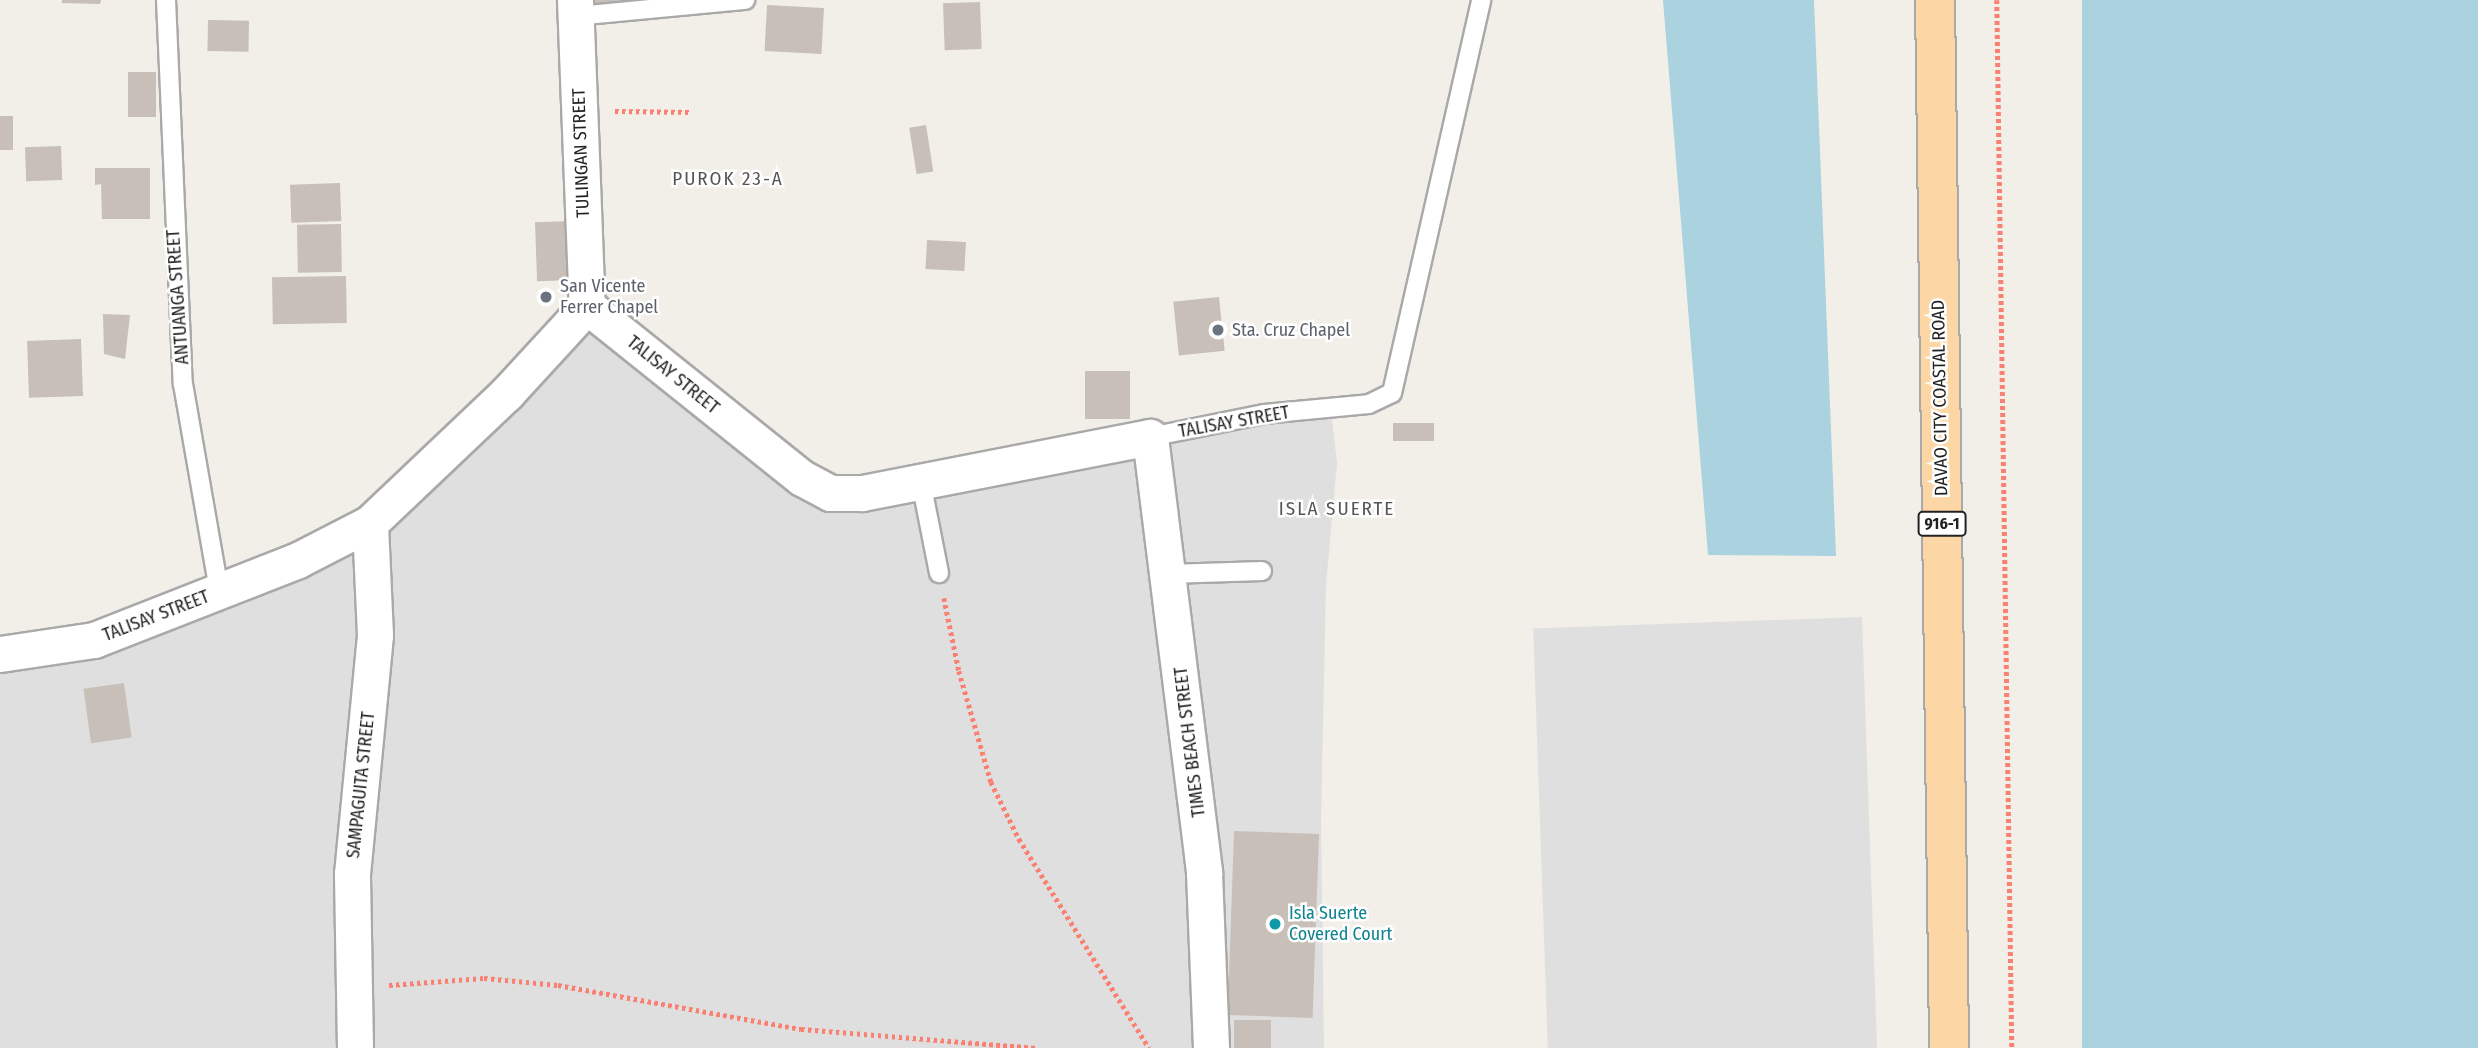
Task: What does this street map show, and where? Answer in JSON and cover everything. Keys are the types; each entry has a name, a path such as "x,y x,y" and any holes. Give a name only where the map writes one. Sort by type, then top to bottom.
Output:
{"main road":[{"name":"DAVAO CITY COASTAL ROAD","path":"1935,0 1949,1048"}],"street":[{"name":"TULINGAN STREET","path":"575,8 587,306"},
{"name":"TALISAY STREET","path":"0,654 94,640 298,560 370,523 507,393 587,306 816,487 846,496 1150,437"},
{"name":"TIMES BEACH STREET","path":"1150,437 1204,873 1211,1048"},
{"name":"SAMPAGUITA STREET","path":"355,1048 354,815 375,635 370,523"}],"lane":[{"name":"ANTUANGA STREET","path":"166,0 183,384 219,591"},
{"path":"575,8 745,0"},
{"name":"TALISAY STREET","path":"1150,437 1264,414 1369,404 1392,393 1481,0"},
{"path":"921,482 939,573"},
{"path":"1169,574 1262,571"}],"path":[{"path":"1997,0 2012,1048"},
{"path":"579,111 691,112"},
{"path":"939,573 962,683 991,782 1019,839 1149,1048"},
{"path":"353,988 497,979 558,985 801,1030 1035,1048"}],"shaded area":[{"path":"588,319 834,509 1331,412 1337,463 1326,585 1321,821 1324,1048 0,1048 0,664 368,535"},
{"path":"1862,617 1877,1048 1548,1048 1533,628"}],"water":[{"path":"1663,0 1814,0 1836,556 1708,555"},
{"path":"2082,0 2478,0 2478,1048 2082,1048"}],"building":[{"path":"62,0 101,0 100,4 62,3"},
{"path":"590,0 626,0 626,3 590,5"},
{"path":"980,2 982,49 945,50 943,3"},
{"path":"767,5 824,8 822,54 765,51"},
{"path":"208,20 249,21 248,52 207,51"},
{"path":"128,72 156,72 156,117 128,117"},
{"path":"0,116 13,116 13,150 0,150"},
{"path":"926,125 933,171 917,174 909,128"},
{"path":"61,146 62,180 26,181 25,147"},
{"path":"95,168 150,168 150,219 102,219 101,184 95,185"},
{"path":"340,183 341,221 291,223 290,185"},
{"path":"572,221 574,280 537,281 535,222"},
{"path":"341,224 342,272 298,273 297,225"},
{"path":"927,240 966,242 964,271 925,269"},
{"path":"346,276 347,323 273,324 272,277"},
{"path":"1219,297 1225,351 1179,356 1173,302"},
{"path":"103,314 130,315 125,359 104,354"},
{"path":"81,339 83,396 29,398 27,341"},
{"path":"1085,371 1130,371 1130,419 1085,419"},
{"path":"1393,423 1434,423 1434,441 1393,441"},
{"path":"124,683 132,737 91,743 83,689"},
{"name":"Isla Suerte Covered Court","path":"1234,831 1319,834 1313,1018 1228,1015"},
{"path":"1234,1020 1271,1020 1271,1048 1234,1048"}],"place":[{"name":"San Vicente Ferrer Chapel","path":"546,297"},
{"name":"Sta. Cruz Chapel","path":"1218,330"},
{"name":"Isla Suerte Covered Court","path":"1275,924"}],"district":[{"name":"PUROK 23-A","path":"728,179"},
{"name":"ISLA SUERTE","path":"1337,509"}]}
